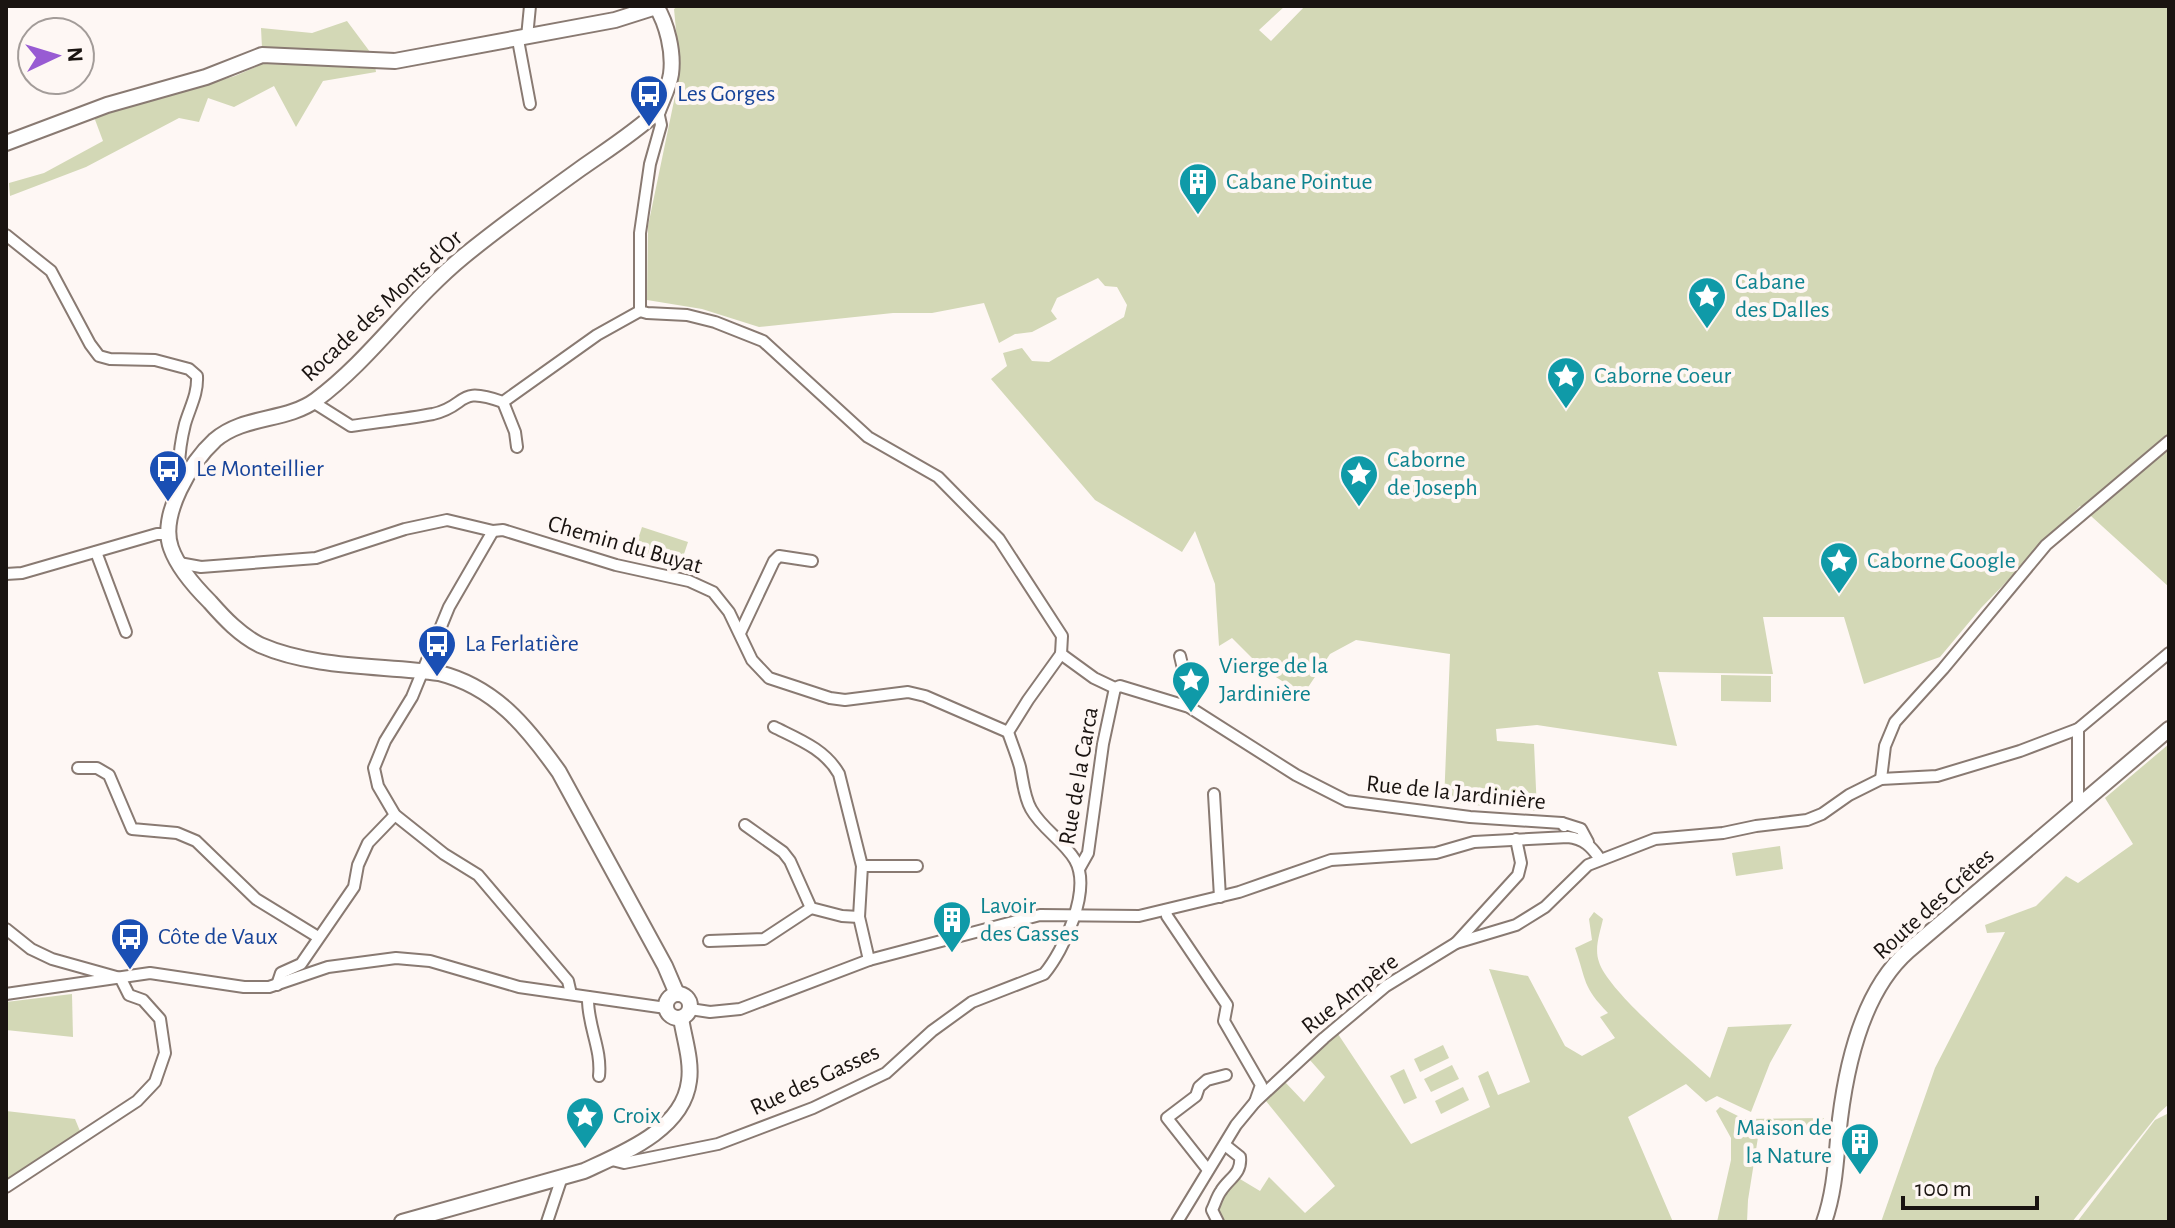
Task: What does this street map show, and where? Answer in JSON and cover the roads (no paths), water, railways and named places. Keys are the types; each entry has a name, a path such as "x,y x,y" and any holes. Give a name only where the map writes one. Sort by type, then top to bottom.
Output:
{"street":[{"path":"6,143 107,105 206,77 262,55 395,61 615,20 657,6 665,20 671,75 658,111 661,125 650,164 640,233 640,311"},
{"path":"530,11 544,34"},
{"path":"530,11 522,38 530,104"},
{"name":"Rocade des Monts d'Or","path":"168,534 181,487 206,451 226,432 238,425 313,402 355,366 461,258 658,111"},
{"path":"6,235 51,271 99,356 155,360 189,369 197,376 198,390 185,426 178,472 181,487"},
{"path":"503,402 597,335 640,311 687,315 715,322 763,341 868,437 938,477 999,539 1062,636 1061,654 1008,732 1029,806 1043,826 1074,858 1079,869 1081,898 1075,914"},
{"path":"313,402 351,426 437,413 465,396 481,394 503,402 515,432 517,447"},
{"path":"2169,441 2046,545 1895,722 1885,746 1881,779 1937,776 2078,729 2169,653"},
{"name":"Chemin du Buyat","path":"179,563 201,567 316,558 405,529 447,520 493,531 503,530 616,565 689,581 713,592 729,612 752,660 769,678 845,700 908,692 925,696 1008,732"},
{"path":"493,531 449,607 412,697 385,741 374,768 378,786 395,815 444,854 478,875 568,981 571,994"},
{"path":"6,574 22,573 157,534 168,534 171,549 199,591 230,624 259,644 300,658 457,678 482,689 498,701 543,750 597,838 677,994 687,998 685,1014 690,1077 679,1110 656,1132 608,1159 562,1177 402,1222"},
{"path":"96,552 126,632"},
{"path":"740,633 779,556 812,561"},
{"name":"Rue de la Jardinière","path":"1061,654 1094,678 1115,688 1120,686 1189,707 1296,775 1347,801 1470,817 1562,823 1581,829 1600,859"},
{"path":"1180,656 1190,698 1189,707"},
{"name":"Rue de la Carca","path":"1079,869 1088,853 1103,744 1115,688"},
{"path":"774,727 809,744 833,763 839,774 862,866 859,917 869,960"},
{"path":"2078,729 2078,806"},
{"name":"Route des Crêtes","path":"1824,1222 1833,1187 1849,1067 1872,1003 1885,978 1900,958 2169,729"},
{"path":"78,768 97,768 109,775 132,829 177,833 196,841 256,899 318,937"},
{"name":"Rue Ampère","path":"1177,1222 1236,1125 1255,1102 1386,986 1456,943 1516,925 1545,907 1588,865 1600,859 1655,839 1723,833 1807,820 1881,779"},
{"path":"1214,794 1220,897"},
{"path":"277,985 281,973 301,964 354,887 358,865 368,843 395,815"},
{"name":"Rue de la Jardinière","path":"1562,823 1568,837"},
{"path":"745,825 783,852 811,908"},
{"path":"6,994 156,973 244,987 277,985 328,967 396,958 430,961 519,987 666,1008 673,1018 740,1009 869,960 1040,915 1120,917 1166,910 1220,897 1331,860 1436,853 1474,842 1516,839 1568,837 1588,844"},
{"path":"1456,943 1518,875 1521,863 1516,839"},
{"path":"862,866 917,866"},
{"path":"709,941 764,939 811,908 859,917"},
{"path":"1166,910 1167,916 1227,1005 1224,1021 1261,1085 1255,1102"},
{"name":"Rue des Gasses","path":"608,1159 624,1163 718,1144 813,1108 886,1073 972,1002 1044,974 1052,964 1075,914"},
{"path":"6,929 31,949 52,959 121,979 129,995 143,1000 160,1019 165,1053 155,1082 137,1101 6,1187"},
{"path":"666,1008 670,997 677,994"},
{"path":"588,997 588,1012 601,1059 599,1076"},
{"path":"1208,1170 1167,1118 1196,1096 1199,1087 1207,1080 1226,1075"},
{"path":"1208,1222 1220,1191 1241,1166 1240,1157 1225,1145"},
{"path":"547,1222 562,1177"},
{"path":"1212,1210 1218,1222"}],"place":[{"name":"Les Gorges","path":"649,128"},
{"name":"Cabane Pointue","path":"1198,216"},
{"name":"Cabane des Dalles","path":"1707,330"},
{"name":"Caborne Coeur","path":"1566,410"},
{"name":"Le Monteillier","path":"168,503"},
{"name":"Caborne de Joseph","path":"1359,508"},
{"name":"Caborne Google","path":"1839,595"},
{"name":"La Ferlatière","path":"437,678"},
{"name":"Vierge de la Jardinière","path":"1191,714"},
{"name":"Lavoir des Gasses","path":"952,954"},
{"name":"Côte de Vaux","path":"130,971"},
{"name":"Croix","path":"585,1150"},
{"name":"Maison de la Nature","path":"1860,1176"}]}
